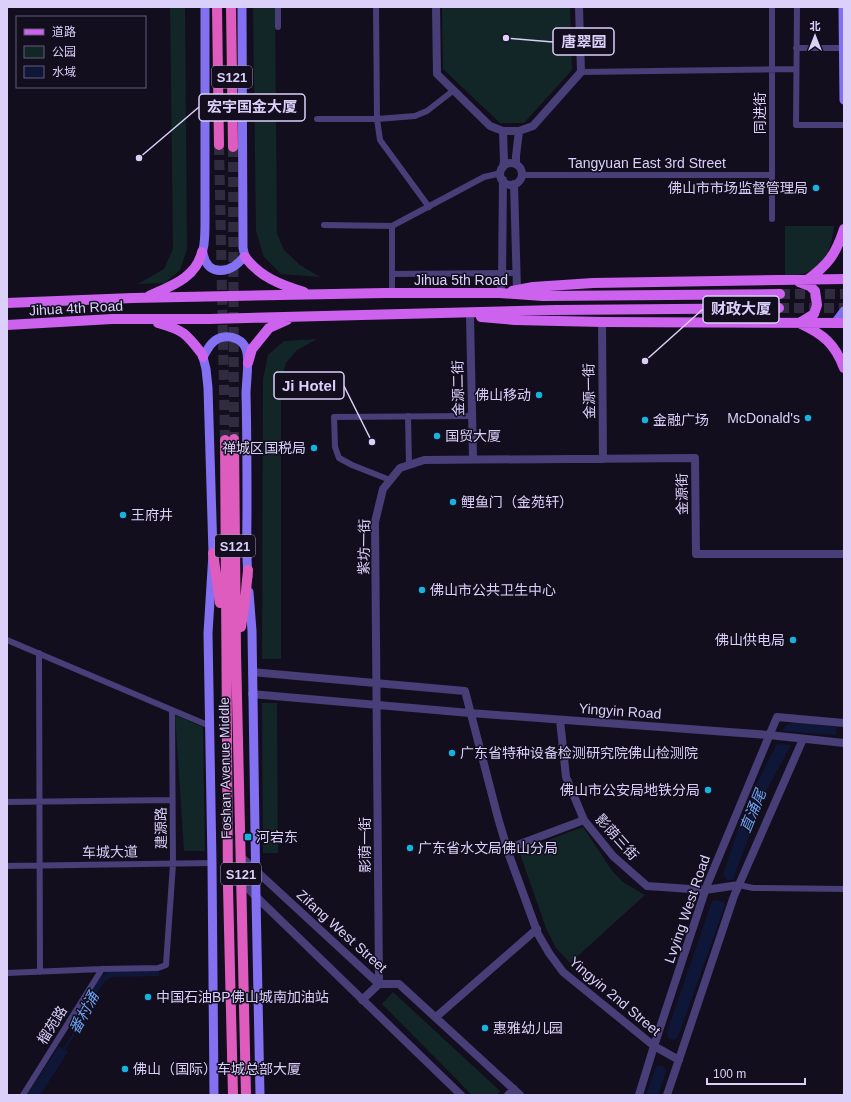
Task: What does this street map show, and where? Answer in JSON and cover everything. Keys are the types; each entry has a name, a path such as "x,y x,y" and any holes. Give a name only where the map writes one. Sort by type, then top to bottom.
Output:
{"highway":[{"name":"S121","path":"217,7 219,145"},
{"name":"S121","path":"231,7 233,147"},
{"name":"Foshan Avenue Middle","path":"233,1095 228,886 226,651 230,440 246,1095"},
{"path":"213,553 226,651"},
{"path":"236,652 245,601 248,570"}],"main road":[{"path":"143,298 184,280 193,272 201,257 205,221 205,7"},
{"path":"242,7 243,248 245,256 251,265 261,274 275,282 312,295"},
{"path":"843,7 844,100"},
{"path":"807,280 824,268 832,257 844,229"},
{"path":"202,252 208,265 217,270 230,269 237,265 245,256"},
{"path":"500,293 533,286 593,283 844,279"},
{"path":"792,281 810,286 815,291 817,299 814,314 800,323"},
{"name":"Jihua 5th Road","path":"143,298 392,293 500,293 543,296 780,294"},
{"name":"Jihua 4th Road","path":"7,303 143,298"},
{"path":"146,319 591,310 779,308"},
{"path":"444,313 515,320 840,323 844,311"},
{"path":"248,363 252,348 269,328 296,317"},
{"name":"Jihua 4th Road","path":"7,326 112,319 146,319"},
{"path":"146,319 178,329 186,334 203,357 208,388 213,553 208,633 214,1095"},
{"path":"800,323 821,334 828,340 835,349 844,368"},
{"path":"203,357 208,347 214,341 220,337 228,336 242,342 246,350 248,363"},
{"name":"Foshan Avenue Middle","path":"248,363 246,380 248,570 252,631 260,1095"}],"street":[{"path":"278,7 278,27"},
{"path":"376,7 377,119 380,140 429,207"},
{"path":"436,7 437,74 490,126 503,131 518,131 533,126 581,72 579,7"},
{"name":"同进街","path":"772,7 772,219"},
{"path":"796,7 796,125 844,125"},
{"path":"796,48 844,48"},
{"path":"581,72 796,69"},
{"path":"317,119 377,119 415,116 427,111 454,90"},
{"path":"500,293 502,273 502,173 504,161 503,131"},
{"path":"516,164 518,131"},
{"path":"324,225 392,226 484,177 502,173 509,164 516,164 521,169 522,175 520,180 514,184 507,184 502,173"},
{"name":"Tangyuan East 3rd Street","path":"522,175 772,175"},
{"path":"514,184 516,290"},
{"path":"392,226 392,293"},
{"path":"392,274 516,273"},
{"name":"金源二街","path":"470,316 473,459"},
{"name":"金源一街","path":"602,322 603,459"},
{"path":"408,416 409,465"},
{"path":"390,480 352,465 339,458 335,447 334,417 472,416"},
{"name":"金源街","path":"473,459 695,458 696,554 844,554"},
{"name":"紫坊一街","path":"377,706 375,522 383,489 400,468 424,460 473,459"},
{"path":"7,640 210,726"},
{"path":"39,653 40,972"},
{"path":"252,672 465,691 470,713"},
{"name":"Yingyin Road","path":"252,694 377,706 769,735 844,743"},
{"name":"影荫一街","path":"377,706 378,984"},
{"name":"建源路","path":"7,973 158,968 166,966 173,864 172,710"},
{"name":"Yingyin 2nd Street","path":"470,713 507,849 537,929 549,953 563,972 654,1046 679,1060"},
{"path":"769,735 776,717 844,723"},
{"name":"影荫三街","path":"560,720 566,776 584,820 613,856 647,886 705,890 739,885"},
{"name":"Lvying West Road","path":"639,1095 705,890 769,735"},
{"path":"667,1095 734,896 803,738"},
{"path":"7,802 172,800"},
{"path":"507,849 584,820"},
{"name":"Zifang West Street","path":"240,856 378,984 399,984 436,1017 514,1093"},
{"name":"车城大道","path":"7,866 212,863"},
{"path":"241,882 461,1095"},
{"path":"739,885 753,888 844,889"},
{"path":"436,1017 537,929"},
{"name":"榴苑路","path":"23,1095 102,969"},
{"path":"362,1000 378,984"}],"green space":[{"path":"170,7 185,7 187,249 180,270 165,283 138,284 164,269 173,249"},
{"path":"253,7 275,7 277,234 284,250 300,265 320,277 281,274 264,257 256,231"},
{"path":"442,7 570,7 572,70 524,123 500,123 443,69"},
{"path":"785,226 834,226 830,248 822,263 807,272 785,277"},
{"path":"317,339 297,350 286,363 281,381 281,659 262,659 263,379 268,355 284,341"},
{"path":"262,703 277,703 278,853 263,853"},
{"path":"175,715 203,727 205,851 184,851"},
{"path":"583,827 613,872 623,882 645,895 570,963 556,948 546,928 519,851"},
{"path":"393,992 500,1091 497,1095 472,1095 382,1004"}],"water":[{"path":"795,722 836,727 836,735 782,731 787,725"},
{"name":"直涌尾","path":"777,744 791,745 765,793 733,880 727,880 723,875 734,841 753,792"},
{"path":"717,900 723,902 725,905 678,1037 674,1040 669,1038 667,1032 711,904 713,901"},
{"path":"109,971 159,971 159,976 112,977 105,981 90,1003 84,1025 79,1033 71,1029 82,1006 98,980"},
{"path":"59,1046 68,1052 40,1095 27,1095"},
{"path":"657,1066 663,1067 666,1072 658,1095 646,1095 655,1069"}],"waterway":[{"name":"番村涌","path":"63,1051 77,1029"}],"tunnel":[{"path":"219,145 225,440"},
{"path":"233,147 234,439"},
{"path":"780,294 844,294"},
{"path":"779,308 844,308"}],"place":[{"name":"唐翠园","path":"506,38"},
{"name":"宏宇国金大厦","path":"139,158"},
{"name":"佛山市市场监督管理局","path":"816,188"},
{"name":"财政大厦","path":"645,361"},
{"name":"佛山移动","path":"539,395"},
{"name":"McDonald's","path":"808,418"},
{"name":"金融广场","path":"645,420"},
{"name":"国贸大厦","path":"437,436"},
{"name":"Ji Hotel","path":"372,442"},
{"name":"禅城区国税局","path":"314,448"},
{"name":"鲤鱼门（金苑轩）","path":"453,502"},
{"name":"王府井","path":"123,515"},
{"name":"佛山市公共卫生中心","path":"422,590"},
{"name":"佛山供电局","path":"793,640"},
{"name":"广东省特种设备检测研究院佛山检测院","path":"452,753"},
{"name":"佛山市公安局地铁分局","path":"708,790"},
{"name":"河宕东","path":"248,837"},
{"name":"广东省水文局佛山分局","path":"410,848"},
{"name":"中国石油BP佛山城南加油站","path":"148,997"},
{"name":"惠雅幼儿园","path":"485,1028"},
{"name":"佛山（国际）车城总部大厦","path":"125,1069"}]}
